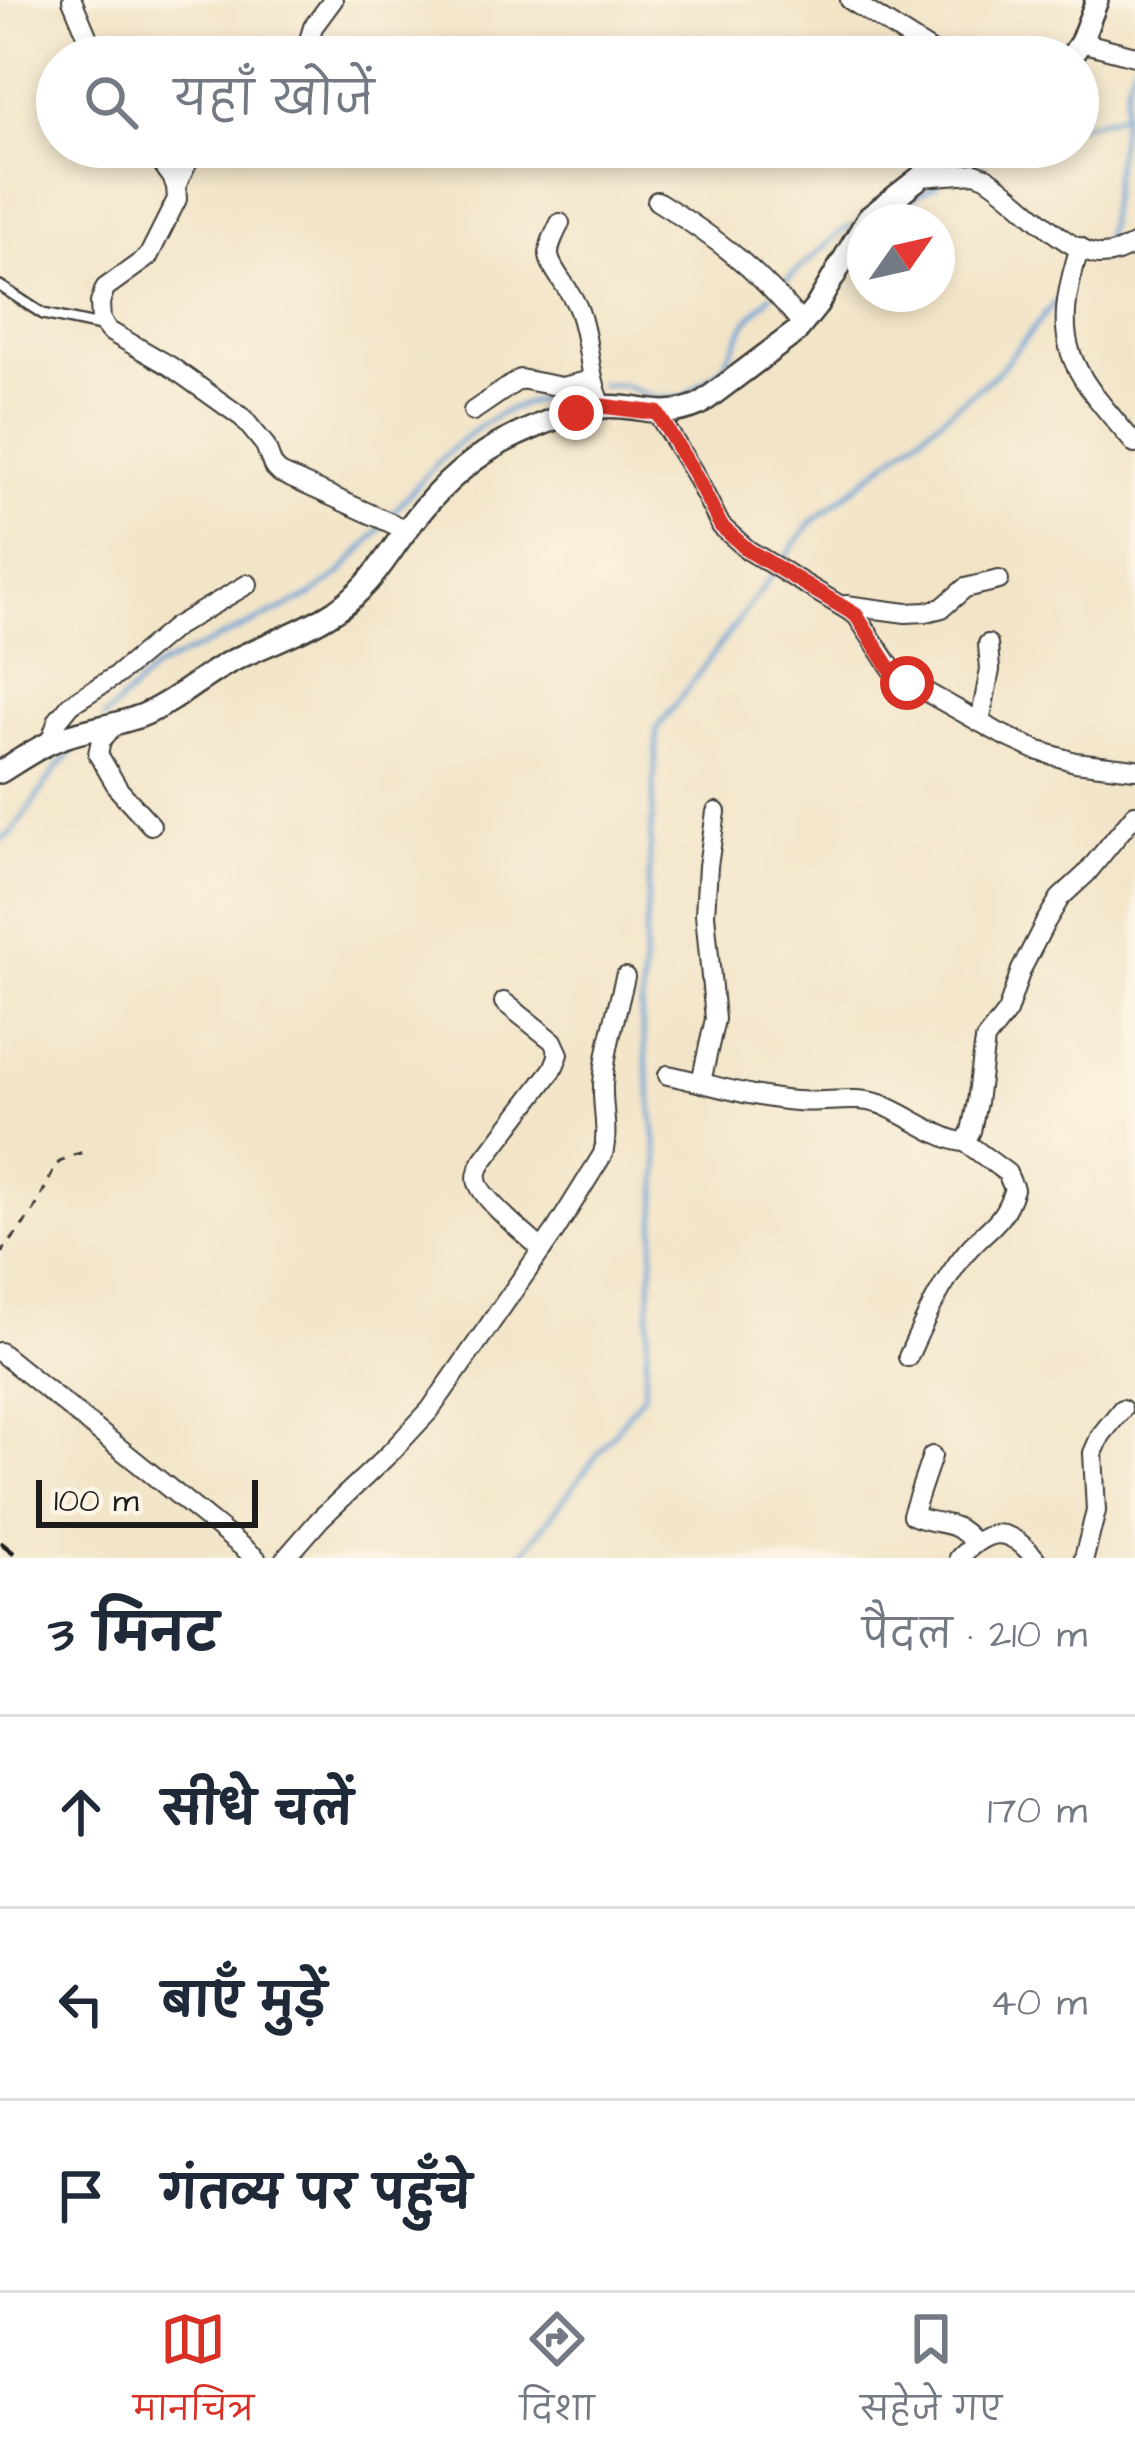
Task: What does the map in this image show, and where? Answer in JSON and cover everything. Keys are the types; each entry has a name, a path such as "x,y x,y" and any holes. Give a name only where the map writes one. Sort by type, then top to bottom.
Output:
{"street":[{"path":"72,0 87,36"},
{"path":"310,36 332,0"},
{"path":"850,0 907,36"},
{"path":"1086,36 1097,0"},
{"path":"1099,50 1135,56"},
{"path":"164,168 176,186 177,199 155,248 141,264 105,288 100,310 105,327 243,418 265,445 276,470 406,530"},
{"path":"176,186 185,168"},
{"path":"0,772 50,742 159,708 229,663 334,611 375,577 440,490 482,454 520,434 602,406 657,413 700,404 803,325 868,218 932,168"},
{"path":"920,177 975,173 986,177 1052,231 1094,254 1106,255 1135,244"},
{"path":"657,201 753,268 803,325"},
{"path":"560,223 550,262 578,308 602,406"},
{"path":"1080,248 1067,287 1071,356 1082,381 1135,444"},
{"path":"473,411 520,379 562,387 592,380"},
{"path":"657,413 721,526 762,560 842,605 864,624 896,675 1055,757 1135,769"},
{"path":"842,605 926,612 942,608 965,588 999,580"},
{"path":"50,742 58,720 71,704 118,675 161,636 248,584"},
{"path":"980,722 990,670 988,644"},
{"path":"118,722 101,740 98,754 119,790 151,825"},
{"path":"700,1082 715,1018 705,914 716,812"},
{"path":"965,1142 977,1102 985,1040 1007,1012 1021,970 1045,923 1060,898 1087,874 1135,814"},
{"path":"286,1558 415,1428 542,1250 605,1148 602,1089 625,977"},
{"path":"504,1002 553,1041 559,1054 553,1069 483,1161 477,1183 542,1250"},
{"path":"668,1075 772,1099 864,1100 954,1142 965,1142 1007,1173 1014,1189 1004,1215 966,1252 945,1282 908,1357"},
{"path":"0,1352 256,1558"},
{"path":"1084,1558 1096,1511 1093,1453 1122,1409"},
{"path":"932,1456 912,1515 958,1526 974,1541"},
{"path":"958,1558 974,1541 1003,1535 1019,1542 1035,1558"}],"lane":[{"path":"0,286 43,314 105,327"}],"path":[{"path":"0,1255 33,1212 57,1165 87,1151"}],"waterway":[{"path":"1098,249 1105,240 1128,80 1135,62"},
{"path":"1099,120 1123,114"},
{"path":"902,204 939,184"},
{"path":"779,287 847,228"},
{"path":"600,385 621,385 657,398 682,398 723,367 746,323 771,295"},
{"path":"780,564 811,523 997,373 1061,295"},
{"path":"389,518 433,467 484,424 523,404 560,395"},
{"path":"104,718 156,668 310,596 340,574 382,527"},
{"path":"519,1558 644,1393 659,1167 641,1016 657,729 774,573"},
{"path":"0,840 12,833 57,768 84,739"}],"railway":[{"path":"0,1542 20,1558"}],"route":[{"path":"576,413 602,406 657,413 721,526 776,569 856,615 889,667 907,683"}]}
